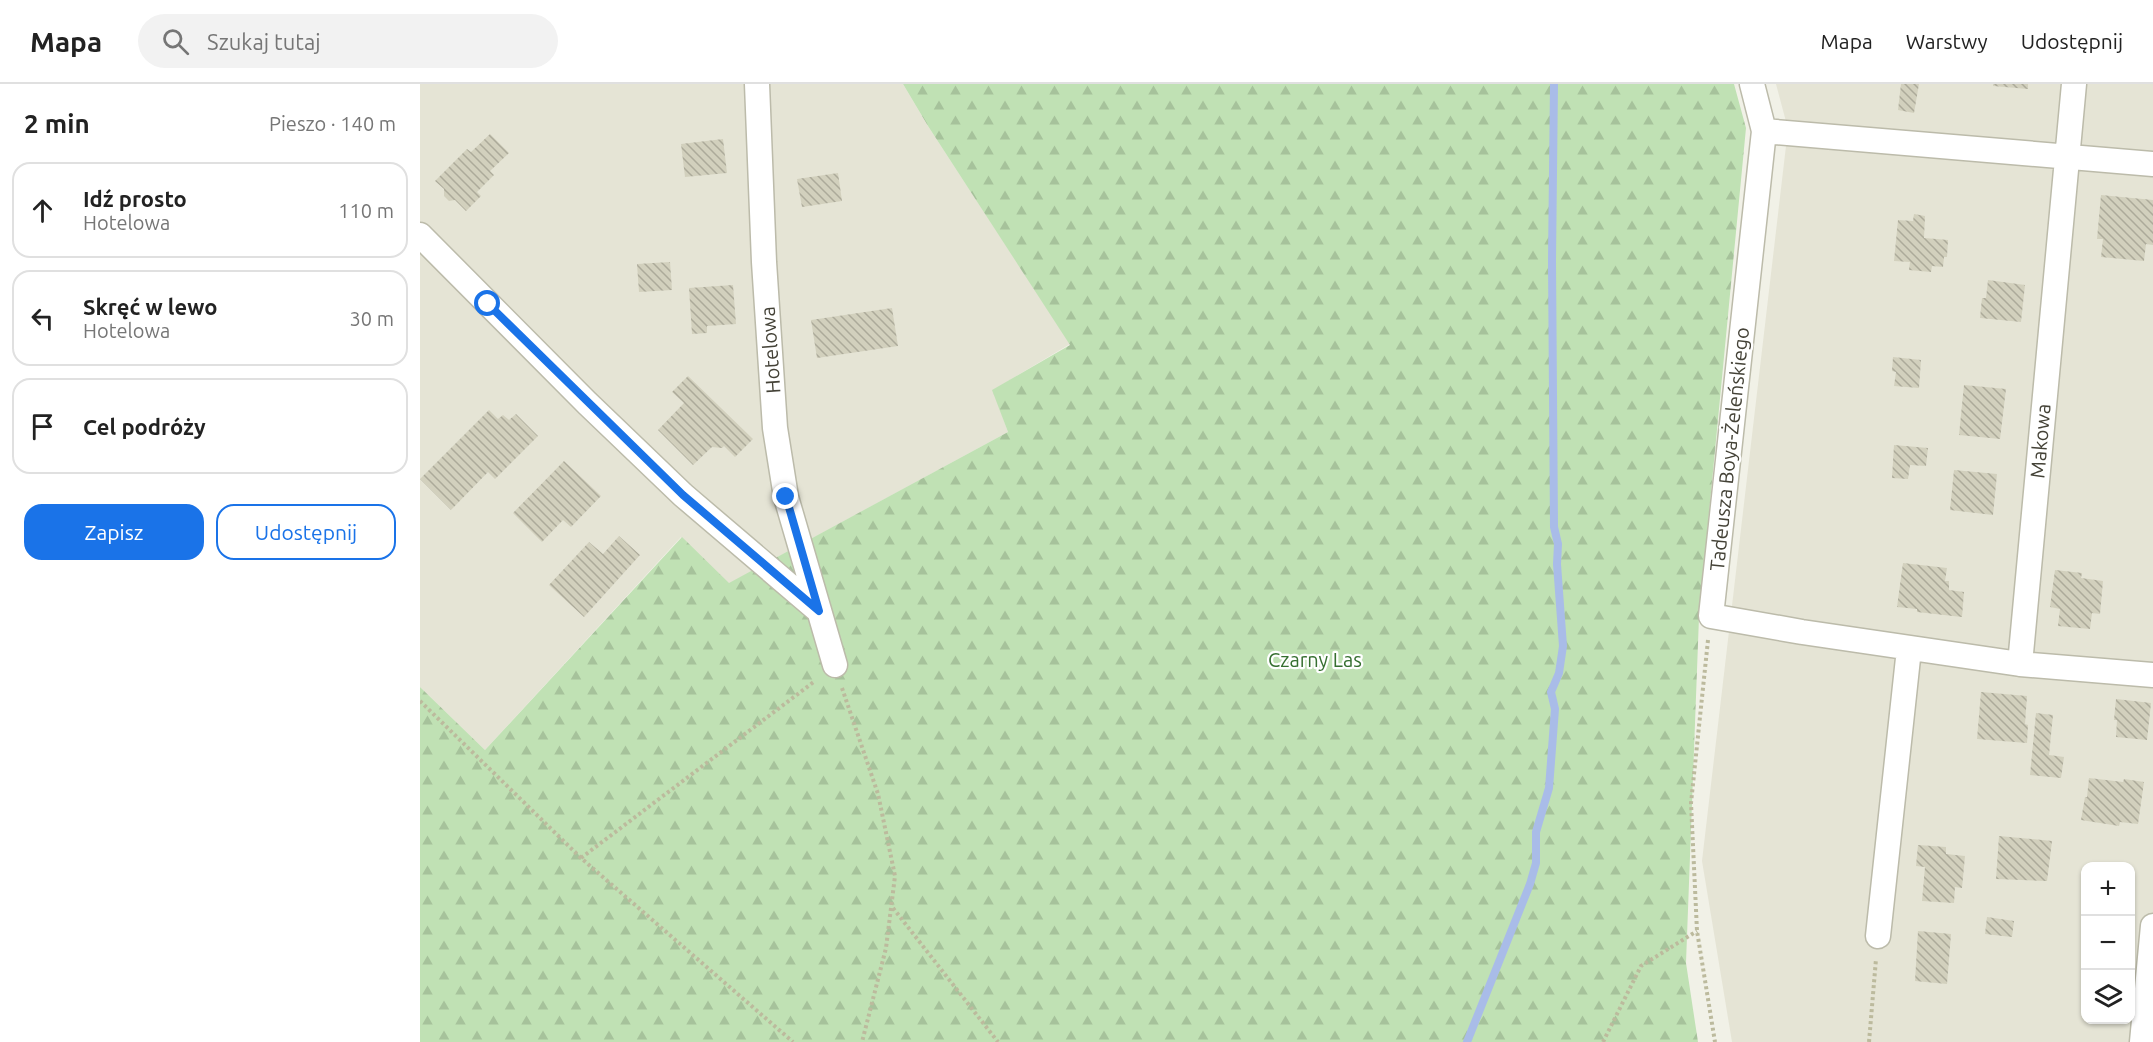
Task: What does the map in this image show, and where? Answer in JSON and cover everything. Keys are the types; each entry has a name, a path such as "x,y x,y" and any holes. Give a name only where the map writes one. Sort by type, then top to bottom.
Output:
{"street":[{"name":"Hotelowa","path":"757,84 764,262 775,428 786,497 835,665"},
{"name":"Tadeusza Boya-Żeleńskiego","path":"1711,616 1764,131 1752,84"},
{"name":"Makowa","path":"2020,664 2074,84"},
{"path":"1764,131 2153,164"},
{"path":"420,235 587,403 683,495 819,611"},
{"path":"1711,616 2020,664 2153,675"},
{"path":"1878,936 1909,648"},
{"path":"2142,1042 2153,926"}],"path":[{"path":"1711,616 1691,803 1697,932 1715,1042"},
{"path":"581,858 835,665 880,803 894,866 895,888 886,948 862,1042"},
{"path":"420,701 581,858 793,1042"},
{"path":"892,908 998,1042"},
{"path":"1603,1042 1641,966 1697,932"},
{"path":"1869,1042 1878,936"}],"shaded area":[{"path":"420,84 903,84 1070,344 993,390 1008,432 728,584 681,537 485,750 420,687"},
{"path":"1776,84 2153,84 2153,1042 1732,1042 1702,861 1788,129"}],"green space":[{"name":"Czarny Las","path":"903,84 1734,84 1746,128 1699,617 1686,963 1698,1042 420,1042 420,687 485,750 682,537 729,583 1008,432 992,390 1070,345"}],"building":[{"path":"1901,84 1919,84 1914,113 1898,110"},
{"path":"1993,84 2028,84 2028,89 1993,86"},
{"path":"490,134 509,153 490,171 494,175 477,192 481,196 466,211 455,200 449,201 444,196 444,189 435,181 467,149 471,152"},
{"path":"723,139 727,173 685,177 681,144"},
{"path":"838,173 842,201 802,207 797,179"},
{"path":"2101,195 2153,200 2153,245 2146,244 2144,261 2101,257 2103,239 2097,239"},
{"path":"1914,214 1925,216 1924,238 1948,240 1947,257 1944,257 1943,267 1932,266 1931,272 1909,270 1910,262 1894,261 1898,220 1913,221"},
{"path":"670,262 672,290 639,292 637,264"},
{"path":"1988,280 2025,285 2021,322 1980,318 1982,298 1986,298"},
{"path":"733,285 736,324 707,326 707,333 692,334 689,288"},
{"path":"892,308 898,346 817,358 811,320"},
{"path":"1893,357 1921,360 1919,388 1894,386 1896,372 1892,371"},
{"path":"688,376 753,439 735,457 724,446 722,448 712,447 693,465 658,430 684,403 672,392"},
{"path":"1964,385 2006,389 2000,439 1959,435"},
{"path":"489,410 498,419 503,415 509,420 516,414 538,436 495,479 488,472 451,510 420,479"},
{"path":"1894,445 1928,448 1926,466 1910,465 1908,479 1892,478"},
{"path":"564,461 601,496 571,527 563,520 542,542 513,513"},
{"path":"1954,470 1997,474 1993,515 1950,510"},
{"path":"619,536 640,555 584,617 549,585 589,542 603,554"},
{"path":"1903,563 1947,568 1945,581 1949,581 1949,590 1964,592 1962,617 1917,612 1917,609 1897,607"},
{"path":"2055,570 2082,573 2081,578 2103,581 2100,614 2092,613 2090,629 2058,626 2060,609 2050,607"},
{"path":"1981,692 2027,696 2025,724 2028,725 2027,743 1977,739"},
{"path":"2116,699 2151,703 2147,740 2116,737 2117,720 2114,720"},
{"path":"2036,713 2053,715 2049,755 2064,757 2061,778 2030,775"},
{"path":"2089,778 2144,782 2138,824 2120,822 2119,826 2081,820"},
{"path":"1999,836 2052,841 2047,881 1996,879"},
{"path":"1918,845 1946,847 1946,854 1965,856 1962,888 1955,887 1954,903 1922,901 1925,867 1916,866"},
{"path":"1987,917 2014,921 2012,937 1985,934"},
{"path":"1918,931 1951,934 1947,984 1915,981"}],"waterway":[{"path":"1467,1042 1530,884 1536,863 1536,832 1549,788 1555,709 1551,692 1559,673 1563,646 1557,564 1558,544 1554,527 1552,261 1554,84"}],"route":[{"path":"488,304 683,495 819,611 786,497"}]}
